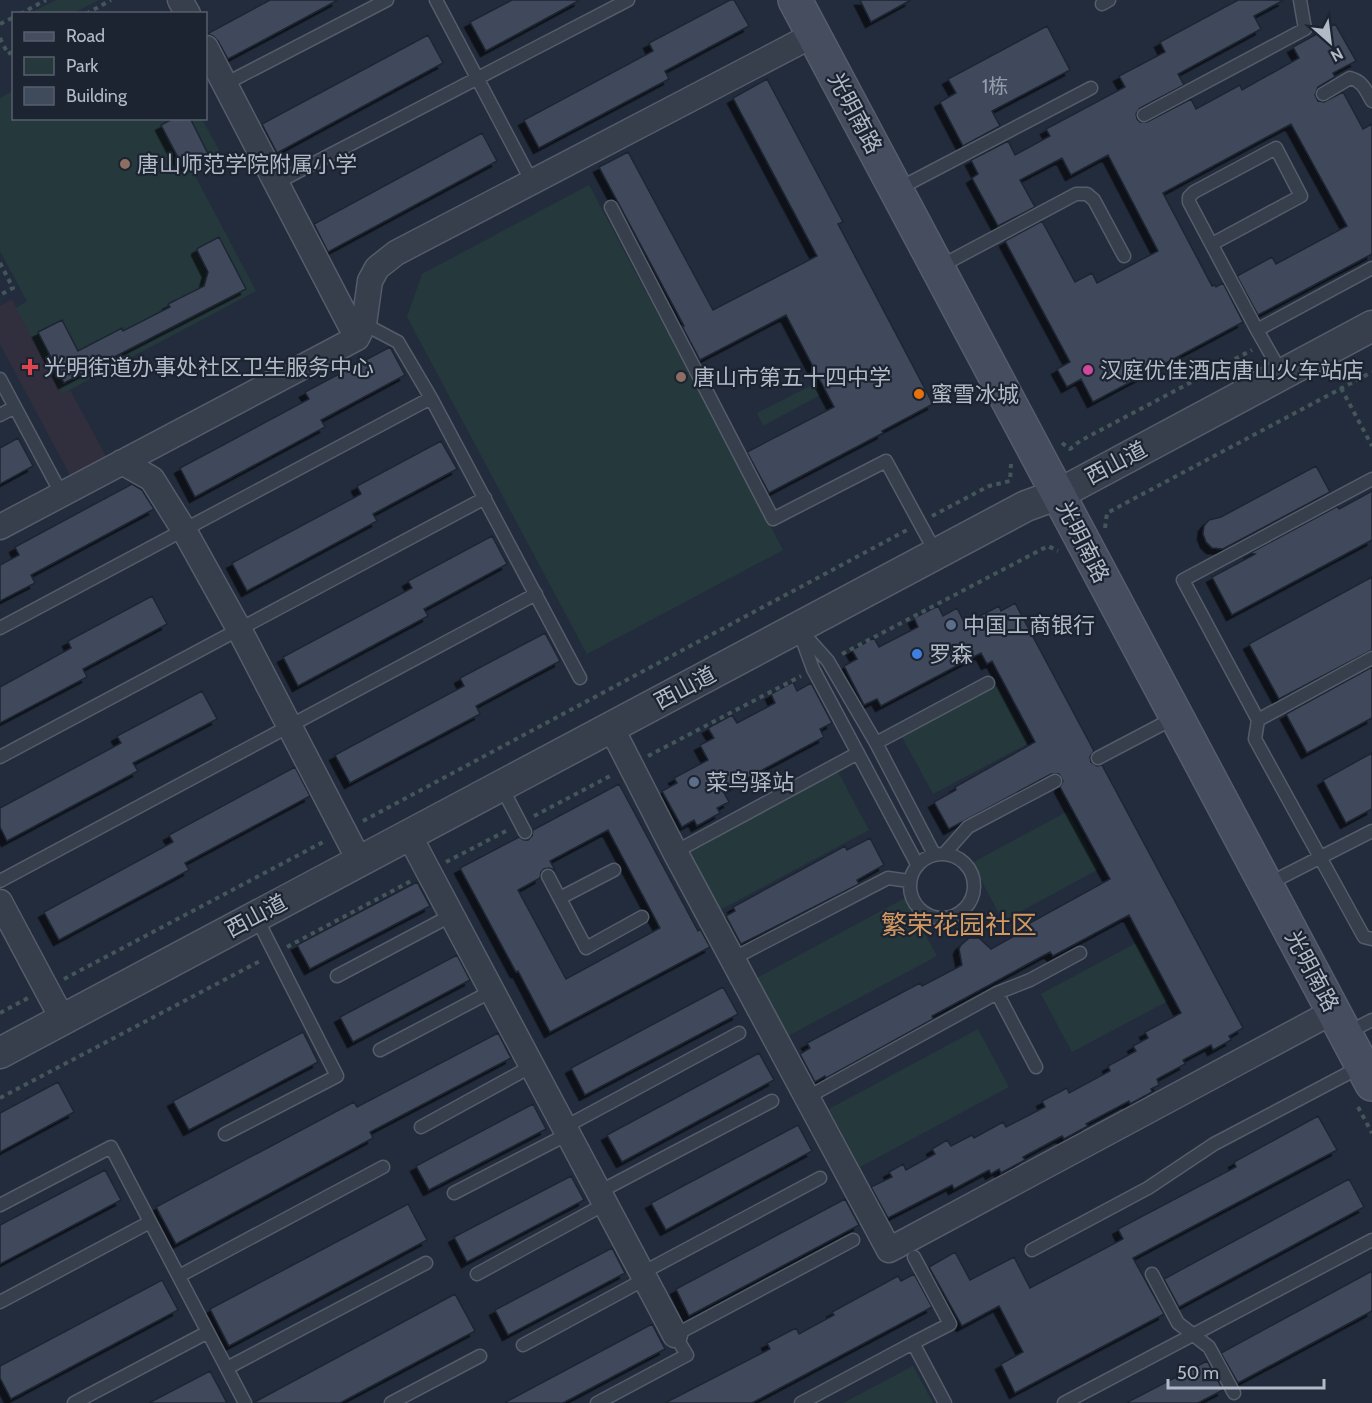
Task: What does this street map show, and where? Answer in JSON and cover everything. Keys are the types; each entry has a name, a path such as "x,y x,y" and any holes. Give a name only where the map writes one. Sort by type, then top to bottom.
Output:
{"main road":[{"name":"光明南路","path":"795,0 1266,885 1351,1022 1367,1075"}],"street":[{"path":"361,331 370,281 377,268 396,253 813,35"},
{"path":"207,50 276,183 361,331"},
{"name":"西山道","path":"0,1053 1026,506 1059,494 1372,326"},
{"path":"0,528 361,331"},
{"path":"122,462 153,478 184,530 239,629 360,862"},
{"path":"611,727 675,852 889,1250 1351,1022"},
{"path":"409,835 675,1335"},
{"path":"0,902 63,1020"}],"lane":[{"path":"225,84 387,0"},
{"path":"436,0 532,182"},
{"path":"276,183 628,0"},
{"path":"1144,115 1305,29 1300,0"},
{"path":"1323,94 1350,78 1363,85 1372,101"},
{"path":"897,190 1091,88"},
{"path":"1212,244 1301,196 1276,148 1194,192 1189,197 1189,202 1282,374"},
{"path":"938,268 1076,194 1087,194 1094,200 1124,256"},
{"path":"611,207 772,519 886,461 937,554"},
{"path":"1257,330 1372,268"},
{"path":"361,331 398,342 431,398 580,678"},
{"path":"0,379 62,495"},
{"path":"0,628 431,398"},
{"path":"0,415 15,407"},
{"path":"1372,479 1183,580 1258,720 1255,739 1364,937 1372,939"},
{"path":"0,757 485,498"},
{"path":"0,881 536,594"},
{"path":"798,628 828,661 940,854"},
{"path":"798,628 813,669 917,864"},
{"path":"1258,720 1372,658"},
{"path":"876,743 988,683"},
{"path":"1098,758 1176,717"},
{"path":"675,852 858,753"},
{"path":"940,854 968,827 1055,781"},
{"path":"501,786 525,832"},
{"path":"1266,885 1372,831"},
{"path":"940,854 956,856 965,862 974,882 974,893 962,911 941,918 921,911 910,892 909,881 917,864 925,858 940,854"},
{"path":"560,898 614,870"},
{"path":"548,876 586,948 642,917"},
{"path":"732,959 888,878 909,881"},
{"path":"337,976 452,915"},
{"path":"225,1134 337,1076 256,917"},
{"path":"806,1098 997,993 1030,980 1080,953"},
{"path":"380,1050 492,991"},
{"path":"997,993 1036,1067"},
{"path":"454,1193 739,1033"},
{"path":"421,1127 532,1066"},
{"path":"1032,1250 1148,1188 1214,1144 1367,1075"},
{"path":"477,1274 602,1198 772,1101"},
{"path":"0,1205 111,1147 245,1403"},
{"path":"178,1276 383,1167"},
{"path":"523,1345 820,1178"},
{"path":"0,1302 150,1222"},
{"path":"597,1403 687,1355 675,1335 853,1240"},
{"path":"1064,1403 1372,1240"},
{"path":"801,1403 950,1324 914,1257"},
{"path":"226,1368 426,1263"},
{"path":"1152,1274 1178,1323 1209,1347 1234,1393"},
{"path":"74,1403 208,1332"},
{"path":"913,1343 945,1403"},
{"path":"391,1403 480,1356"}],"path":[{"path":"24,12 46,0"},
{"path":"90,12 111,0"},
{"path":"0,39 8,54 12,52"},
{"path":"0,263 14,288 0,295"},
{"path":"1070,449 1080,441 1265,343"},
{"path":"1107,513 1372,372"},
{"path":"1341,388 1372,446"},
{"path":"0,1013 989,486 1010,481"}],"shaded area":[{"name":"光明街道办事处社区卫生服务中心","path":"12,299 62,393 70,390 107,458 71,477 0,344 0,306"}],"green space":[{"path":"56,0 99,0 75,12 32,12"},
{"name":"唐山师范学院附属小学","path":"12,92 12,120 203,120 221,154 192,170 256,291 62,394 16,308 27,301 0,251 0,98"},
{"path":"589,185 783,550 587,654 407,317 422,274"},
{"path":"816,383 822,394 763,426 757,413"},
{"path":"997,685 1029,743 933,794 902,737"},
{"path":"838,772 869,830 720,910 689,852"},
{"path":"1068,811 1099,869 1003,921 972,863"},
{"path":"905,898 937,956 788,1036 757,978"},
{"path":"1136,943 1168,1001 1072,1052 1041,994"},
{"path":"978,1029 1009,1087 860,1167 829,1109"},
{"path":"913,1366 933,1403 843,1403"}],"building":[{"path":"270,0 338,0 228,59 218,41 207,34"},
{"path":"512,0 580,0 486,51 470,22"},
{"path":"730,0 734,0 749,26 665,71 669,79 539,148 524,120 653,51 649,43"},
{"path":"860,0 911,0 871,22"},
{"path":"1238,0 1284,0 1254,16 1261,29 1178,74 1184,85 1140,108 1136,114 1137,119 1140,122 1147,122 1191,99 1196,109 1240,85 1242,90 1299,58 1293,47 1335,24 1356,61 1333,73 1335,77 1318,87 1315,95 1318,101 1324,102 1343,92 1363,129 1372,124 1372,254 1258,315 1237,276 1272,257 1276,264 1347,226 1291,124 1163,193 1212,286 1216,287 1223,283 1243,322 1093,402 1081,379 1067,387 1057,369 1070,362 1005,241 1042,221 1075,282 1092,273 1097,283 1158,251 1108,155 1071,175 1062,158 1020,180 1035,207 998,226 972,178 978,174 971,160 1008,141 1015,155 1050,136 1046,129 1125,87 1119,76 1165,52 1160,42"},
{"path":"1047,26 1070,70 992,111 1000,126 963,146 940,102 956,93 948,79"},
{"path":"428,35 443,63 277,153 262,124"},
{"path":"767,79 843,222 838,224 933,404 769,493 747,452 834,407 786,315 700,360 599,167 628,152 713,310 817,256 733,98"},
{"path":"170,120 191,120 208,154 183,167 161,125"},
{"path":"482,133 497,161 328,252 314,224"},
{"path":"219,237 246,289 64,383 38,332 62,320 78,351 170,307 168,304 204,286 208,272 197,250"},
{"path":"390,347 405,375 321,420 325,427 195,497 180,468 309,399 305,392"},
{"path":"18,438 33,466 0,484 0,448"},
{"path":"441,441 457,469 373,514 377,521 247,591 232,563 361,494 357,486"},
{"path":"1316,466 1330,492 1223,549 1212,548 1206,542 1203,534 1204,526 1209,520 1221,517"},
{"path":"132,484 142,490 154,509 31,575 35,583 0,601 0,565 19,555 15,547"},
{"path":"1372,491 1372,540 1232,615 1212,577 1255,554 1250,553 1338,506 1339,509"},
{"path":"492,536 507,564 424,609 428,616 298,686 283,657 412,588 408,581"},
{"path":"1372,577 1372,650 1279,699 1249,644"},
{"path":"152,596 167,624 83,669 87,677 0,723 0,687 71,648 68,641"},
{"path":"1015,603 1094,751 1090,757 1091,762 1097,766 1102,765 1243,1028 1229,1036 1231,1040 1213,1050 1211,1045 1183,1060 1185,1064 1157,1079 1159,1085 1151,1089 1152,1092 1130,1104 1129,1101 1086,1124 1088,1126 1064,1139 1062,1136 1023,1157 1025,1160 1001,1173 999,1169 991,1174 989,1170 954,1189 952,1185 888,1218 871,1187 892,1177 889,1172 903,1164 906,1170 935,1154 932,1149 947,1140 951,1146 972,1135 974,1138 1003,1122 1006,1127 1045,1107 1042,1101 1067,1088 1069,1093 1110,1071 1108,1066 1136,1051 1133,1046 1148,1038 1145,1032 1181,1013 1129,915 1053,956 1050,952 932,1016 933,1019 826,1078 825,1076 815,1082 800,1054 810,1048 807,1043 920,983 922,986 962,965 959,949 969,938 979,938 991,949 1030,927 1028,924 1110,879 1060,787 1063,781 1059,774 1051,774 949,829 934,802 956,790 955,787 1035,742 992,661 987,664 981,653 881,706 877,699 864,705 844,666 857,659 852,650 874,638 879,647 918,627 914,618 938,606 943,616 957,608 965,624 999,606 1001,611"},
{"path":"545,633 560,661 476,706 480,714 350,783 335,755 464,686 460,678"},
{"path":"1372,667 1372,718 1307,753 1286,714"},
{"path":"793,682 797,691 811,683 832,723 820,729 824,737 723,791 729,802 717,808 720,813 697,826 694,820 682,827 662,791 677,783 674,778 708,760 700,745 714,738 708,728 732,715 737,723 775,703 771,694"},
{"path":"202,691 217,719 133,763 138,771 7,841 0,827 0,808 121,743 117,736"},
{"path":"1372,753 1372,809 1346,823 1323,780"},
{"path":"295,767 310,796 185,863 189,870 59,940 44,912 173,842 169,835"},
{"path":"619,784 698,931 700,929 710,947 550,1032 460,868 519,837 528,840 533,830","holes":["608,830 660,928 566,979 518,890 540,878 544,869 555,870 550,861"]},
{"path":"870,838 884,865 857,880 859,884 741,944 726,916 735,911 733,907 845,846 847,850"},
{"path":"417,882 430,906 310,969 297,945"},
{"path":"457,955 470,980 353,1042 340,1017"},
{"path":"723,987 738,1014 585,1095 571,1068"},
{"path":"303,1032 318,1062 189,1130 173,1101"},
{"path":"498,1033 511,1058 370,1132 373,1138 176,1244 156,1207 354,1102 357,1107"},
{"path":"759,1053 774,1080 622,1162 607,1135"},
{"path":"58,1082 74,1112 0,1152 0,1113"},
{"path":"533,1104 546,1129 429,1190 416,1166"},
{"path":"1318,1116 1337,1150 1133,1258 1164,1314 1015,1393 1001,1364 1023,1352 999,1306 962,1326 929,1267 955,1252 970,1280 1014,1257 1030,1288 1123,1239 1118,1229 1236,1167 1234,1162"},
{"path":"798,1125 812,1151 666,1230 651,1203"},
{"path":"105,1170 121,1200 0,1264 0,1225"},
{"path":"571,1176 584,1200 467,1262 454,1237"},
{"path":"1349,1179 1364,1207 1179,1307 1164,1279"},
{"path":"845,1199 859,1225 689,1316 676,1289"},
{"path":"408,1204 427,1240 229,1346 210,1309"},
{"path":"612,1248 625,1273 508,1335 495,1310"},
{"path":"1372,1271 1372,1311 1238,1383 1221,1353"},
{"path":"914,1274 932,1307 752,1403 665,1403 770,1349 767,1343 796,1328 799,1334 834,1315 832,1312 898,1276 901,1281"},
{"path":"162,1280 178,1310 11,1399 0,1378 0,1366"},
{"path":"455,1294 475,1331 340,1403 253,1403"},
{"path":"652,1324 665,1349 563,1403 504,1403"},
{"path":"1207,1361 1223,1390 1198,1403 1126,1403"},
{"path":"210,1371 227,1403 149,1403"}],"place":[{"name":"唐山师范学院附属小学","path":"125,164"},
{"name":"光明街道办事处社区卫生服务中心","path":"30,367"},
{"name":"汉庭优佳酒店唐山火车站店","path":"1088,370"},
{"name":"唐山市第五十四中学","path":"681,377"},
{"name":"蜜雪冰城","path":"919,394"},
{"name":"中国工商银行","path":"951,625"},
{"name":"罗森","path":"917,654"},
{"name":"菜鸟驿站","path":"694,782"}],"district":[{"name":"繁荣花园社区","path":"959,925"}]}
